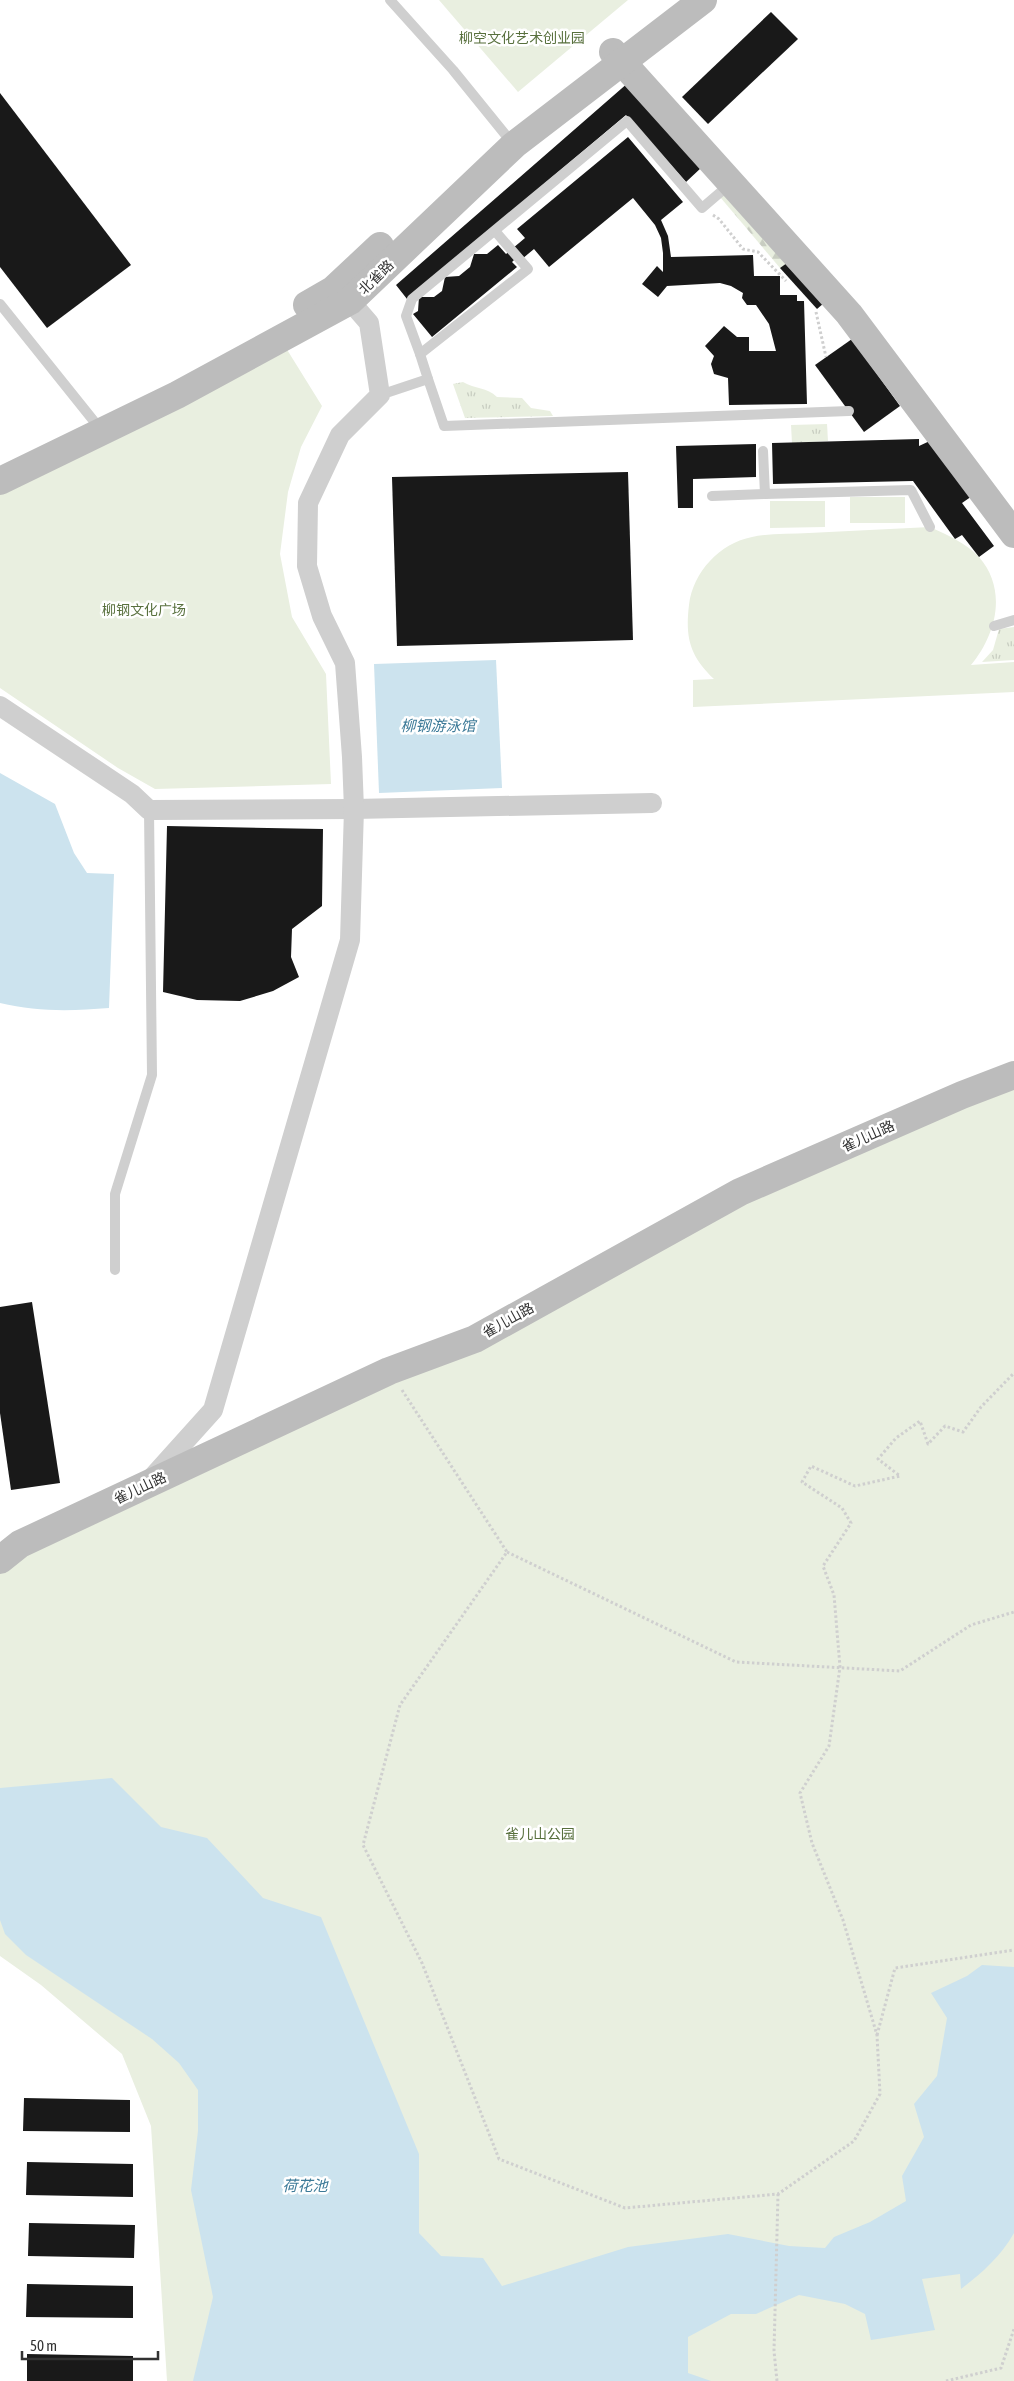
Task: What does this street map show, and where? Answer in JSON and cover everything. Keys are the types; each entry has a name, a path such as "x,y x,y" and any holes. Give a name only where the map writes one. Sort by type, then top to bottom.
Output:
{"street":[{"name":"北雀路","path":"618,57 678,0"},
{"name":"北雀路","path":"0,481 168,384 342,295 509,139 618,57 702,0"},
{"path":"618,57 849,314 1014,534"},
{"path":"145,1485 213,1410 350,940 354,809 345,662 322,616 307,566 308,503 340,435 380,395 369,323 342,295"},
{"name":"北雀路","path":"0,465 97,424"},
{"path":"0,706 132,794 149,810 354,809 652,803"},
{"name":"雀儿山路","path":"0,1560 20,1544 390,1371 475,1339 740,1192 962,1094 1014,1076"}],"lane":[{"path":"390,0 452,70 509,139"},
{"path":"731,183 702,208 627,121 412,299 406,316 444,426 849,411"},
{"path":"420,354 528,269 495,230"},
{"path":"0,304 97,424"},
{"path":"380,395 428,379"},
{"path":"763,451 765,494"},
{"path":"712,496 911,490 930,527"},
{"path":"994,626 1014,620"},
{"path":"115,1270 116,1194 152,1075 149,810"}],"path":[{"path":"702,208 719,219 742,249 758,252 790,285"},
{"path":"810,305 816,312 826,357"},
{"path":"390,1371 507,1552 736,1662 900,1670 971,1625 1014,1612"},
{"path":"507,1552 400,1705 363,1845 422,1963 499,2159 625,2208 778,2194 854,2141 880,2094 877,2036 844,1920 812,1843 800,1793 828,1746 840,1668 834,1595 823,1566 851,1523 842,1508 802,1482 811,1466 854,1486 900,1476 878,1459 896,1438 920,1421 928,1444 945,1426 963,1432 981,1407 1014,1373"},
{"path":"877,2036 895,1968 1014,1950"},
{"path":"777,2381 774,2351 778,2194"},
{"path":"946,2381 1000,2368 1014,2329"}],"green space":[{"name":"柳空文化艺术创业园","path":"439,0 628,0 518,92"},
{"path":"726,192 787,263 780,268 720,197"},
{"name":"柳钢文化广场","path":"286,348 322,406 301,447 288,492 280,554 292,617 326,674 331,784 155,789 118,768 0,688 0,494"},
{"path":"463,382 489,391 497,397 522,398 531,408 550,411 553,416 465,418 453,384"},
{"path":"827,424 828,441 792,443 791,425"},
{"path":"850,497 905,497 905,523 850,523"},
{"path":"770,501 825,501 825,527 770,528"},
{"path":"930,527 968,548 979,557 988,570 994,584 995,612 987,640 971,665 1014,662 1014,692 693,707 693,680 714,679 699,662 691,646 688,627 689,605 696,581 702,571 719,552 740,540 766,535"},
{"path":"1014,627 1014,660 982,662 993,650 999,629"},
{"name":"雀儿山公园","path":"1014,1088 1014,2381 167,2381 151,2126 122,2054 41,1985 0,1956 0,1573 31,1552 743,1196"}],"water":[{"name":"柳钢游泳馆","path":"496,660 502,788 379,793 374,664"},
{"path":"0,773 55,804 74,853 87,873 114,874 109,1008 54,1010 0,1003"},
{"name":"荷花池","path":"112,1778 161,1827 207,1838 263,1898 321,1917 419,2154 419,2233 441,2256 483,2258 502,2286 628,2247 728,2234 789,2246 825,2248 834,2237 870,2222 906,2201 902,2176 924,2137 914,2104 937,2076 947,2018 931,1993 967,1976 982,1965 1014,1967 1014,2233 990,2264 961,2289 960,2274 922,2279 935,2330 871,2340 865,2314 845,2304 799,2295 756,2314 731,2314 688,2337 688,2373 711,2381 193,2381 213,2297 191,2190 198,2131 198,2090 179,2063 152,2039 26,1955 5,1934 0,1920 0,1788"}],"building":[{"path":"771,12 798,39 708,124 682,97"},
{"path":"629,82 702,167 686,182 626,115 407,299 396,285"},
{"path":"0,93 131,265 47,328 0,267"},
{"path":"628,137 683,202 661,220 668,236 671,257 753,255 754,276 780,276 780,295 797,295 797,301 804,301 807,404 729,405 728,378 714,374 711,364 714,356 705,346 724,326 737,337 749,337 749,351 776,351 769,324 756,305 747,305 742,298 743,293 731,286 720,283 667,286 658,297 642,284 657,266 663,272 663,253 661,238 655,225 633,198 549,267 534,249 522,259 519,255 512,262 517,267 432,337 413,314 418,311 419,297 434,297 442,291 445,277 459,276 470,267 474,254 487,254 498,245 506,254 525,238 517,229"},
{"path":"787,263 824,303 817,309 780,268"},
{"path":"852,339 900,406 864,432 815,365"},
{"path":"919,439 919,446 934,439 975,494 962,503 994,546 979,557 962,535 955,539 913,481 773,484 772,443"},
{"path":"756,444 756,477 693,479 693,508 678,508 676,446"},
{"path":"628,472 633,640 397,646 392,477"},
{"path":"167,826 323,829 322,906 292,929 291,957 299,977 273,991 240,1001 197,1000 163,992"},
{"path":"32,1302 60,1483 11,1490 0,1413 0,1307"},
{"path":"24,2098 130,2100 130,2132 23,2131"},
{"path":"27,2162 133,2164 133,2197 26,2195"},
{"path":"29,2223 135,2225 134,2258 28,2256"},
{"path":"27,2284 133,2286 133,2318 26,2317"},
{"path":"27,2354 133,2356 133,2381 27,2381"}]}
